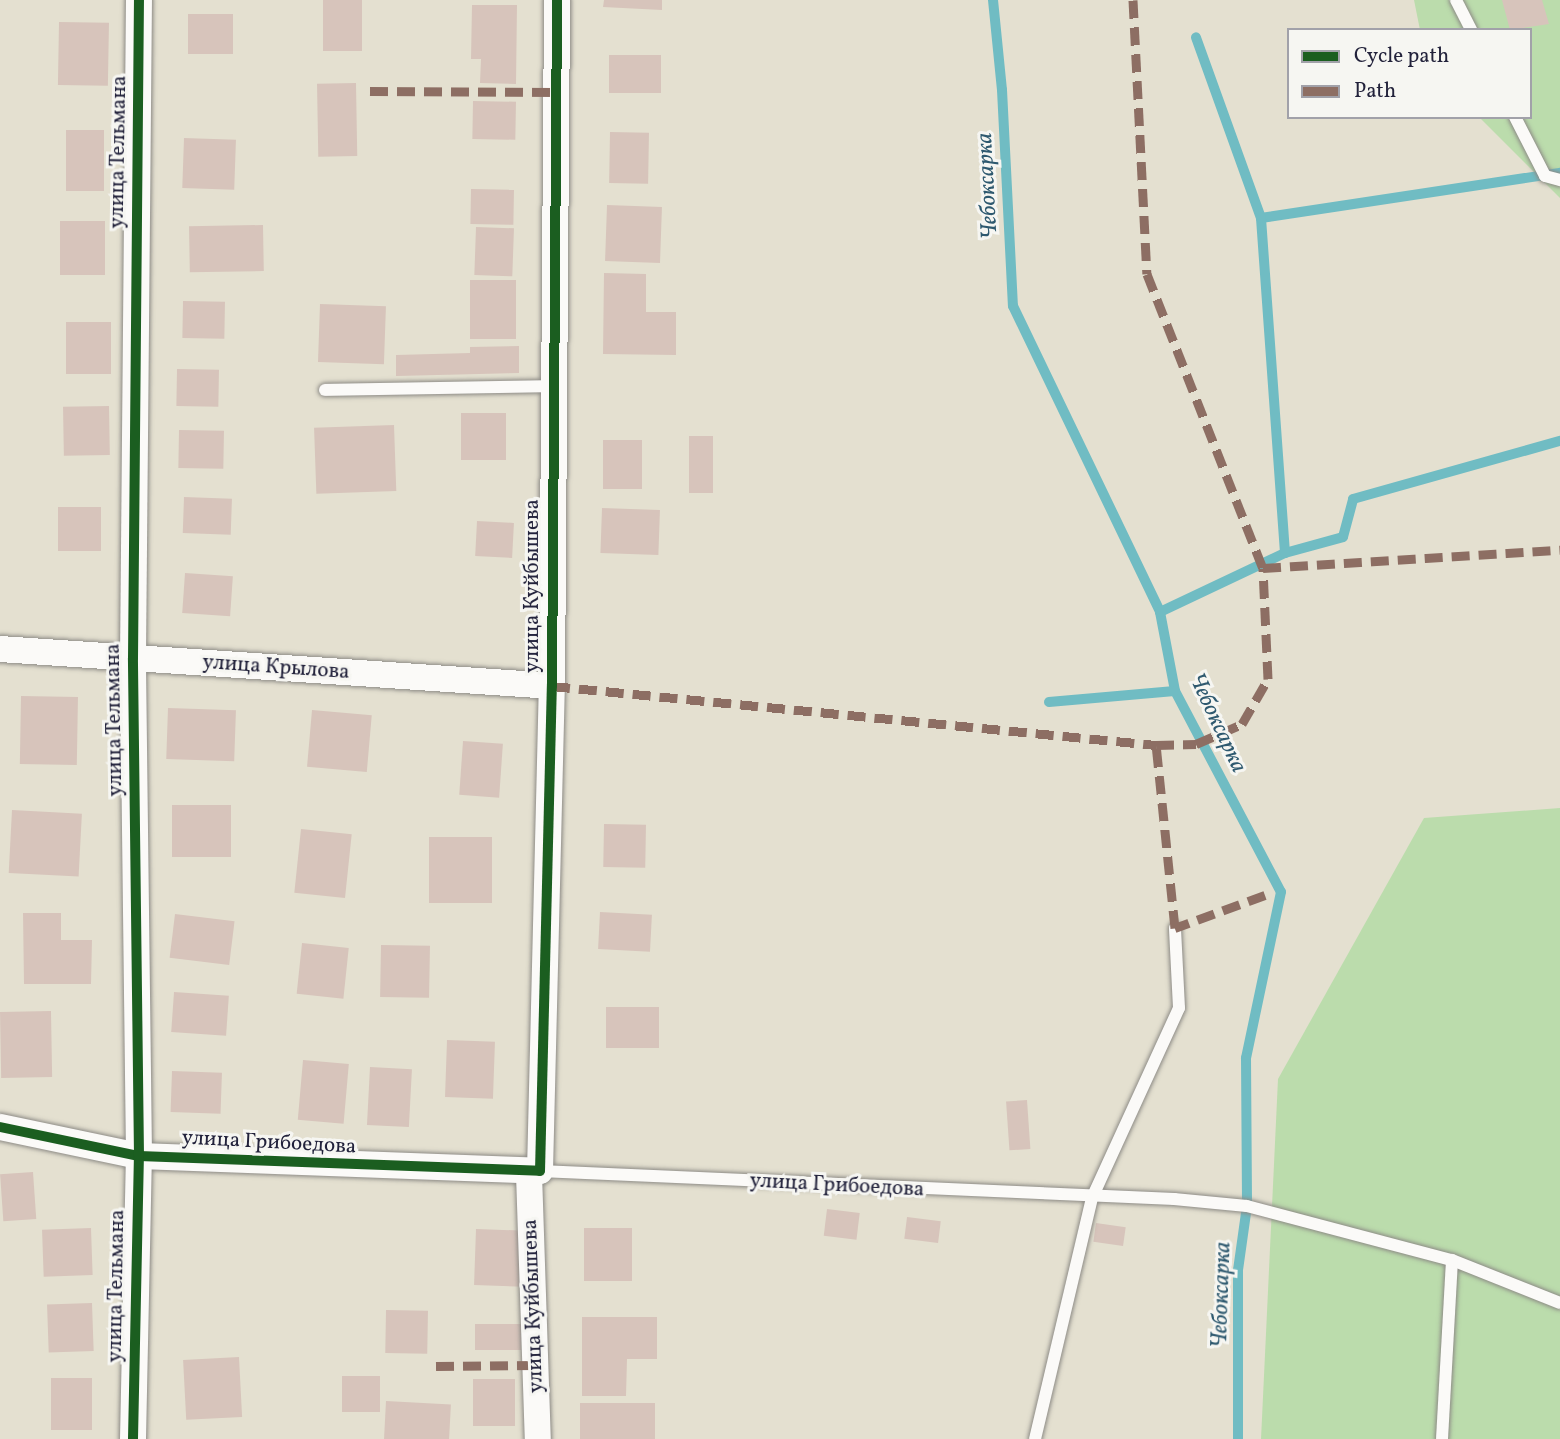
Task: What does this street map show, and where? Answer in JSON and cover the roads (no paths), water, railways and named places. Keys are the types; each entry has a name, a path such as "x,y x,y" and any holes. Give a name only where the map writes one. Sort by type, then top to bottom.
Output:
{"street":[{"name":"улица Тельмана","path":"133,1439 139,1156 133,658 139,0"},
{"name":"улица Куйбышева","path":"538,1439 535,1173 552,686 557,0"},
{"name":"улица Крылова","path":"0,649 552,686"},
{"name":"улица Грибоедова","path":"0,1127 139,1156 535,1173"}],"lane":[{"path":"1456,0 1470,28"},
{"path":"1516,119 1545,176 1560,180"},
{"path":"325,390 553,386"},
{"path":"1035,1439 1092,1198 1179,1007 1175,928"},
{"name":"улица Грибоедова","path":"535,1173 1092,1198 1174,1199 1247,1206 1452,1260 1560,1303"},
{"path":"1442,1439 1452,1260"}],"waterway":[{"name":"Чебоксарка","path":"993,0 1002,90 1013,306 1160,612 1175,691 1281,892 1246,1058 1247,1206 1238,1270 1238,1439"},
{"path":"1160,612 1285,553 1261,218 1196,37"},
{"path":"1261,218 1560,173"},
{"path":"1285,553 1343,537 1353,499 1560,441"},
{"path":"1049,702 1175,691"}]}
